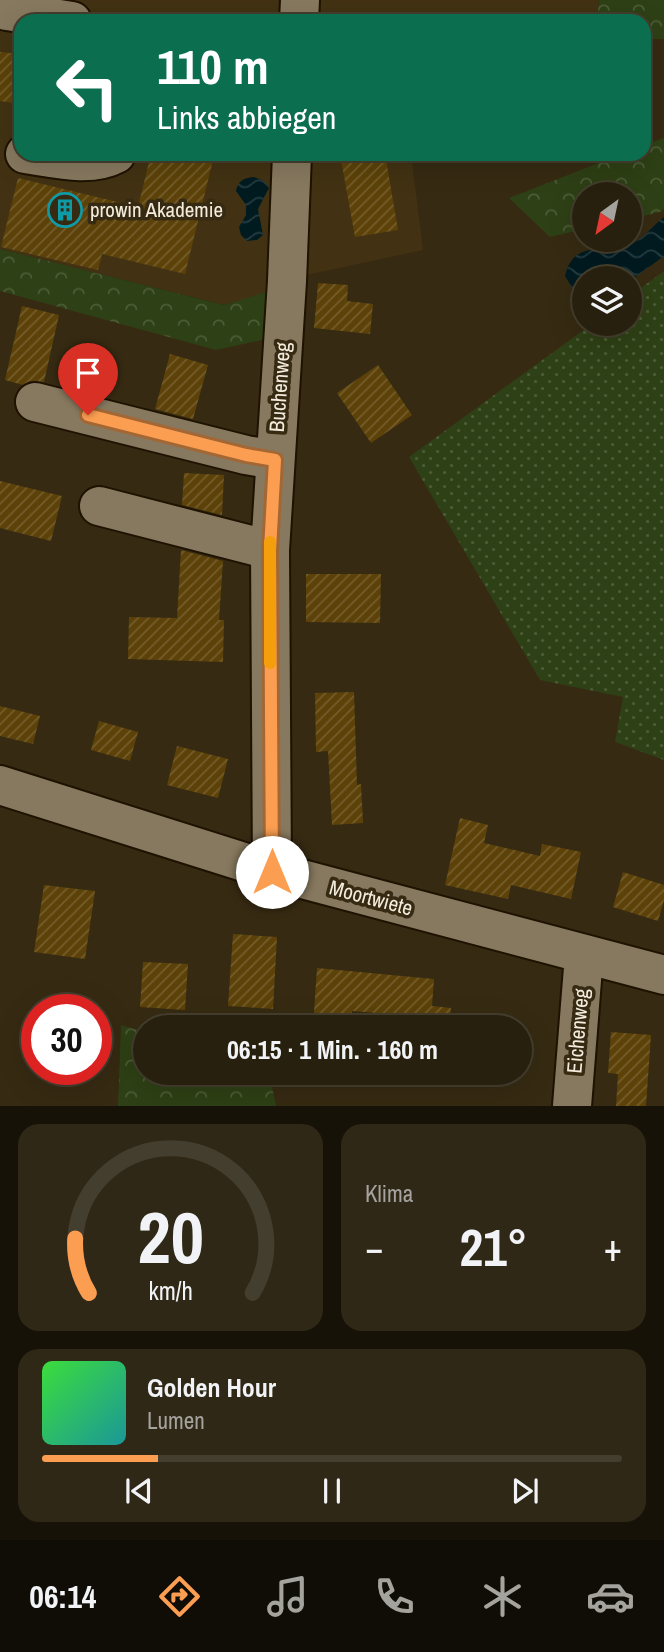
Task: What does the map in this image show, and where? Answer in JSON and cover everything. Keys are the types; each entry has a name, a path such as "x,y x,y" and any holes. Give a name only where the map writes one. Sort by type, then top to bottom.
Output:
{"street":[{"path":"0,6 7,11 26,14"},
{"name":"Buchenweg","path":"272,872 270,550 292,161"},
{"path":"35,402 275,460"},
{"path":"99,506 270,550"},
{"name":"Moortwiete","path":"0,785 272,872 664,975"},
{"name":"Eichenweg","path":"572,1106 584,955"}],"shaded area":[{"path":"0,0 599,0 598,14 14,14 14,161 412,161 423,250 297,277 283,287 225,305 0,249"}],"green space":[{"path":"599,0 664,0 664,39 651,39 651,14 598,14"},
{"path":"664,138 664,209 660,212 642,216 642,182 572,182 572,232 550,237 509,198 604,161 651,161 651,143"},
{"path":"0,249 224,305 283,287 280,336 216,350 0,291"},
{"path":"664,271 664,760 615,742 623,697 540,680 409,457 575,336 642,336 642,287"},
{"path":"121,1025 133,1028 133,1085 272,1085 276,1106 118,1106"}],"water":[{"path":"254,177 264,181 269,188 258,209 263,235 257,240 247,241 241,235 239,227 246,215 246,205 236,191 242,181"},
{"path":"664,217 664,256 642,272 642,266 572,266 572,287 565,276 569,264 582,252 642,252 643,236"}],"building":[{"path":"0,52 14,53 14,103 0,101"},
{"name":"prowin Akademie","path":"149,161 213,161 185,274 102,254 98,270 1,247 18,178 138,207"},
{"path":"341,161 386,161 398,230 355,237"},
{"path":"318,283 348,285 347,301 373,304 370,334 314,328"},
{"path":"22,306 59,315 44,382 30,381 23,385 5,380"},
{"path":"170,354 208,365 193,419 155,409"},
{"path":"378,365 412,415 371,443 337,393"},
{"path":"184,473 224,475 222,515 182,505"},
{"path":"0,481 62,496 51,541 0,528"},
{"path":"181,550 223,561 219,620 224,620 223,662 128,659 129,617 177,618"},
{"path":"306,574 381,574 380,623 306,622"},
{"path":"354,692 357,785 361,784 363,823 332,825 328,751 316,752 315,693"},
{"path":"0,706 40,716 33,744 0,736"},
{"path":"99,721 138,732 130,761 91,750"},
{"path":"177,746 228,759 218,798 167,785"},
{"path":"460,818 488,825 484,843 540,856 542,844 581,852 571,899 511,885 508,899 445,885"},
{"path":"623,872 664,885 664,900 658,921 613,907"},
{"path":"44,885 95,891 85,959 34,952"},
{"path":"233,934 277,937 273,1009 228,1006"},
{"path":"143,962 188,964 185,1010 140,1007"},
{"path":"317,968 434,979 432,1006 451,1008 450,1015 352,1011 352,1015 314,1015"},
{"path":"611,1032 651,1035 646,1106 616,1106 618,1074 608,1073"}],"slow traffic":[{"path":"270,542 270,663"}],"place":[{"name":"prowin Akademie","path":"65,210"}],"route":[{"path":"88,415 275,460 270,550 272,872"}]}
